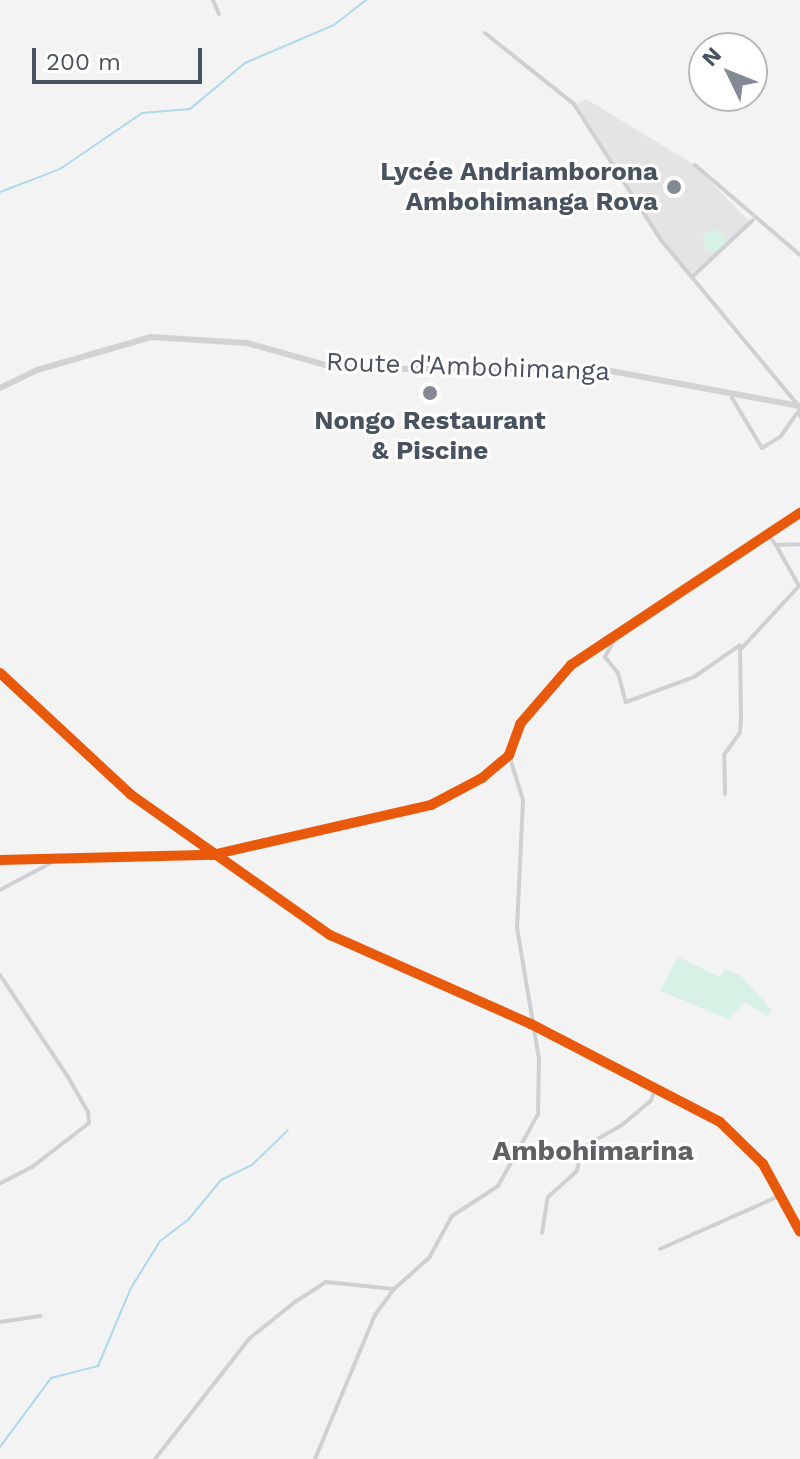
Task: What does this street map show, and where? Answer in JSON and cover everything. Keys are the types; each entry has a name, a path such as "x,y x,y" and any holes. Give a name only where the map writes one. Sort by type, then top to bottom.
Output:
{"street":[{"path":"213,0 219,14"},
{"path":"485,33 574,104 661,240 799,410 781,436 762,448 732,398"},
{"path":"695,165 753,220 800,255"},
{"path":"692,277 753,220"},
{"name":"Route d'Ambohimanga","path":"0,388 37,370 151,337 247,343 329,366 369,369 600,369 799,410"},
{"path":"0,860 212,855 431,805 482,778 509,755 520,724 558,678 618,634 800,513"},
{"path":"618,634 605,657 618,673 626,702 694,677 742,644 799,586 769,536"},
{"path":"776,545 800,544"},
{"path":"725,794 724,755 741,719 738,693 742,644"},
{"path":"0,673 130,794 212,855 330,935 531,1024 654,1092 720,1122 743,1139 800,1232"},
{"path":"315,1459 375,1315 394,1289 429,1258 452,1216 498,1186 528,1139 541,1100 517,928 523,800 509,755"},
{"path":"0,890 56,860"},
{"path":"0,975 68,1077 88,1112 89,1123 32,1167 0,1183"},
{"path":"542,1233 548,1197 577,1171 582,1148 622,1125 651,1101 654,1092"},
{"path":"660,1249 779,1196"},
{"path":"155,1459 250,1338 295,1302 326,1282 394,1289"},
{"path":"0,1322 41,1316"}],"shaded area":[{"name":"Lycée Andriamborona Ambohimanga Rova","path":"586,99 693,164 751,223 691,274 663,241 577,105"}],"green space":[{"path":"714,230 722,233 725,241 722,249 714,252 706,249 703,241 706,233"},
{"path":"678,957 720,977 725,969 741,976 772,1010 767,1016 745,1002 728,1019 660,991"}],"waterway":[{"path":"0,192 60,169 142,113 190,109 245,63 334,25 366,0"},
{"path":"0,1447 51,1378 98,1366 131,1288 160,1241 188,1220 221,1180 252,1165 288,1130"}],"cycle path":[{"path":"0,860 212,855 431,805 482,778 509,755 520,724 571,665 800,513"},
{"path":"0,673 130,794 330,935 531,1024 720,1122 763,1164 800,1232"}],"place":[{"name":"Lycée Andriamborona Ambohimanga Rova","path":"674,187"},
{"name":"Nongo Restaurant & Piscine","path":"430,393"}],"district":[{"name":"Ambohimarina","path":"593,1151"}]}
